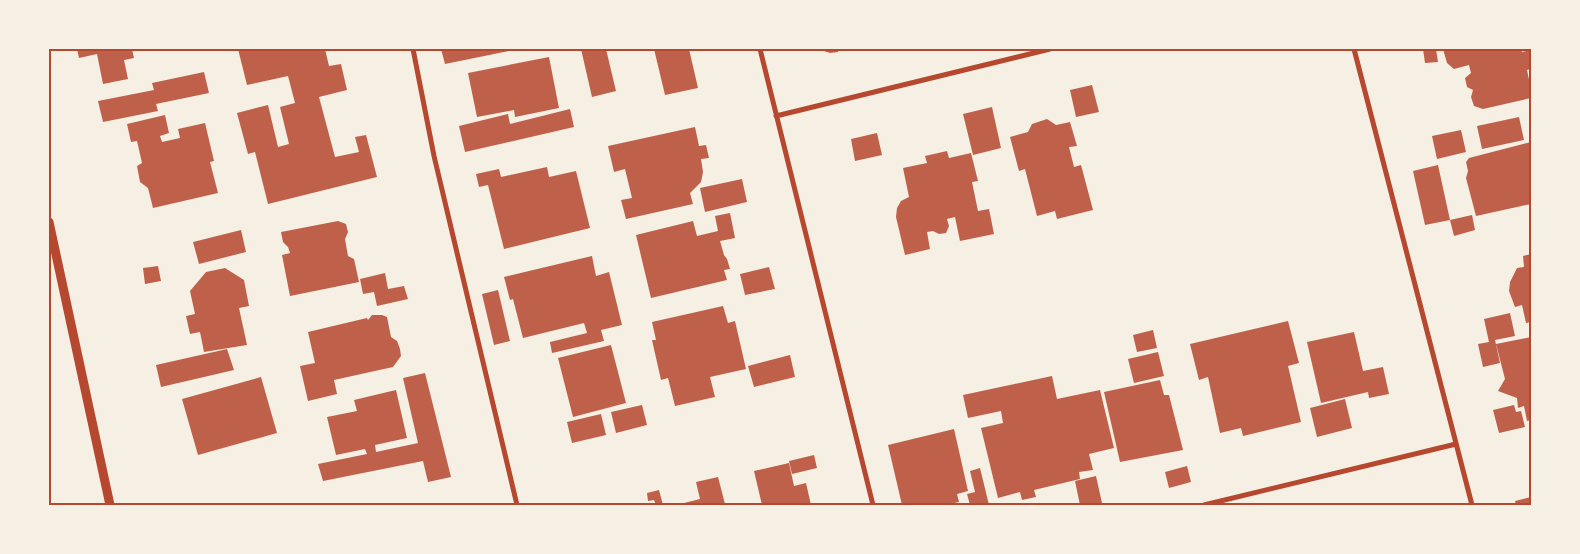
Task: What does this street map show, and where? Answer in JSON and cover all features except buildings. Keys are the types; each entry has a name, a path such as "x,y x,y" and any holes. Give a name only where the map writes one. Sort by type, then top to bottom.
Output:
{"street":[{"path":"413,49 434,156 517,505"},
{"path":"760,49 873,505"},
{"path":"776,116 1050,49"},
{"path":"1354,49 1472,505"},
{"path":"49,222 110,505"},
{"path":"1204,505 1456,444"}]}
